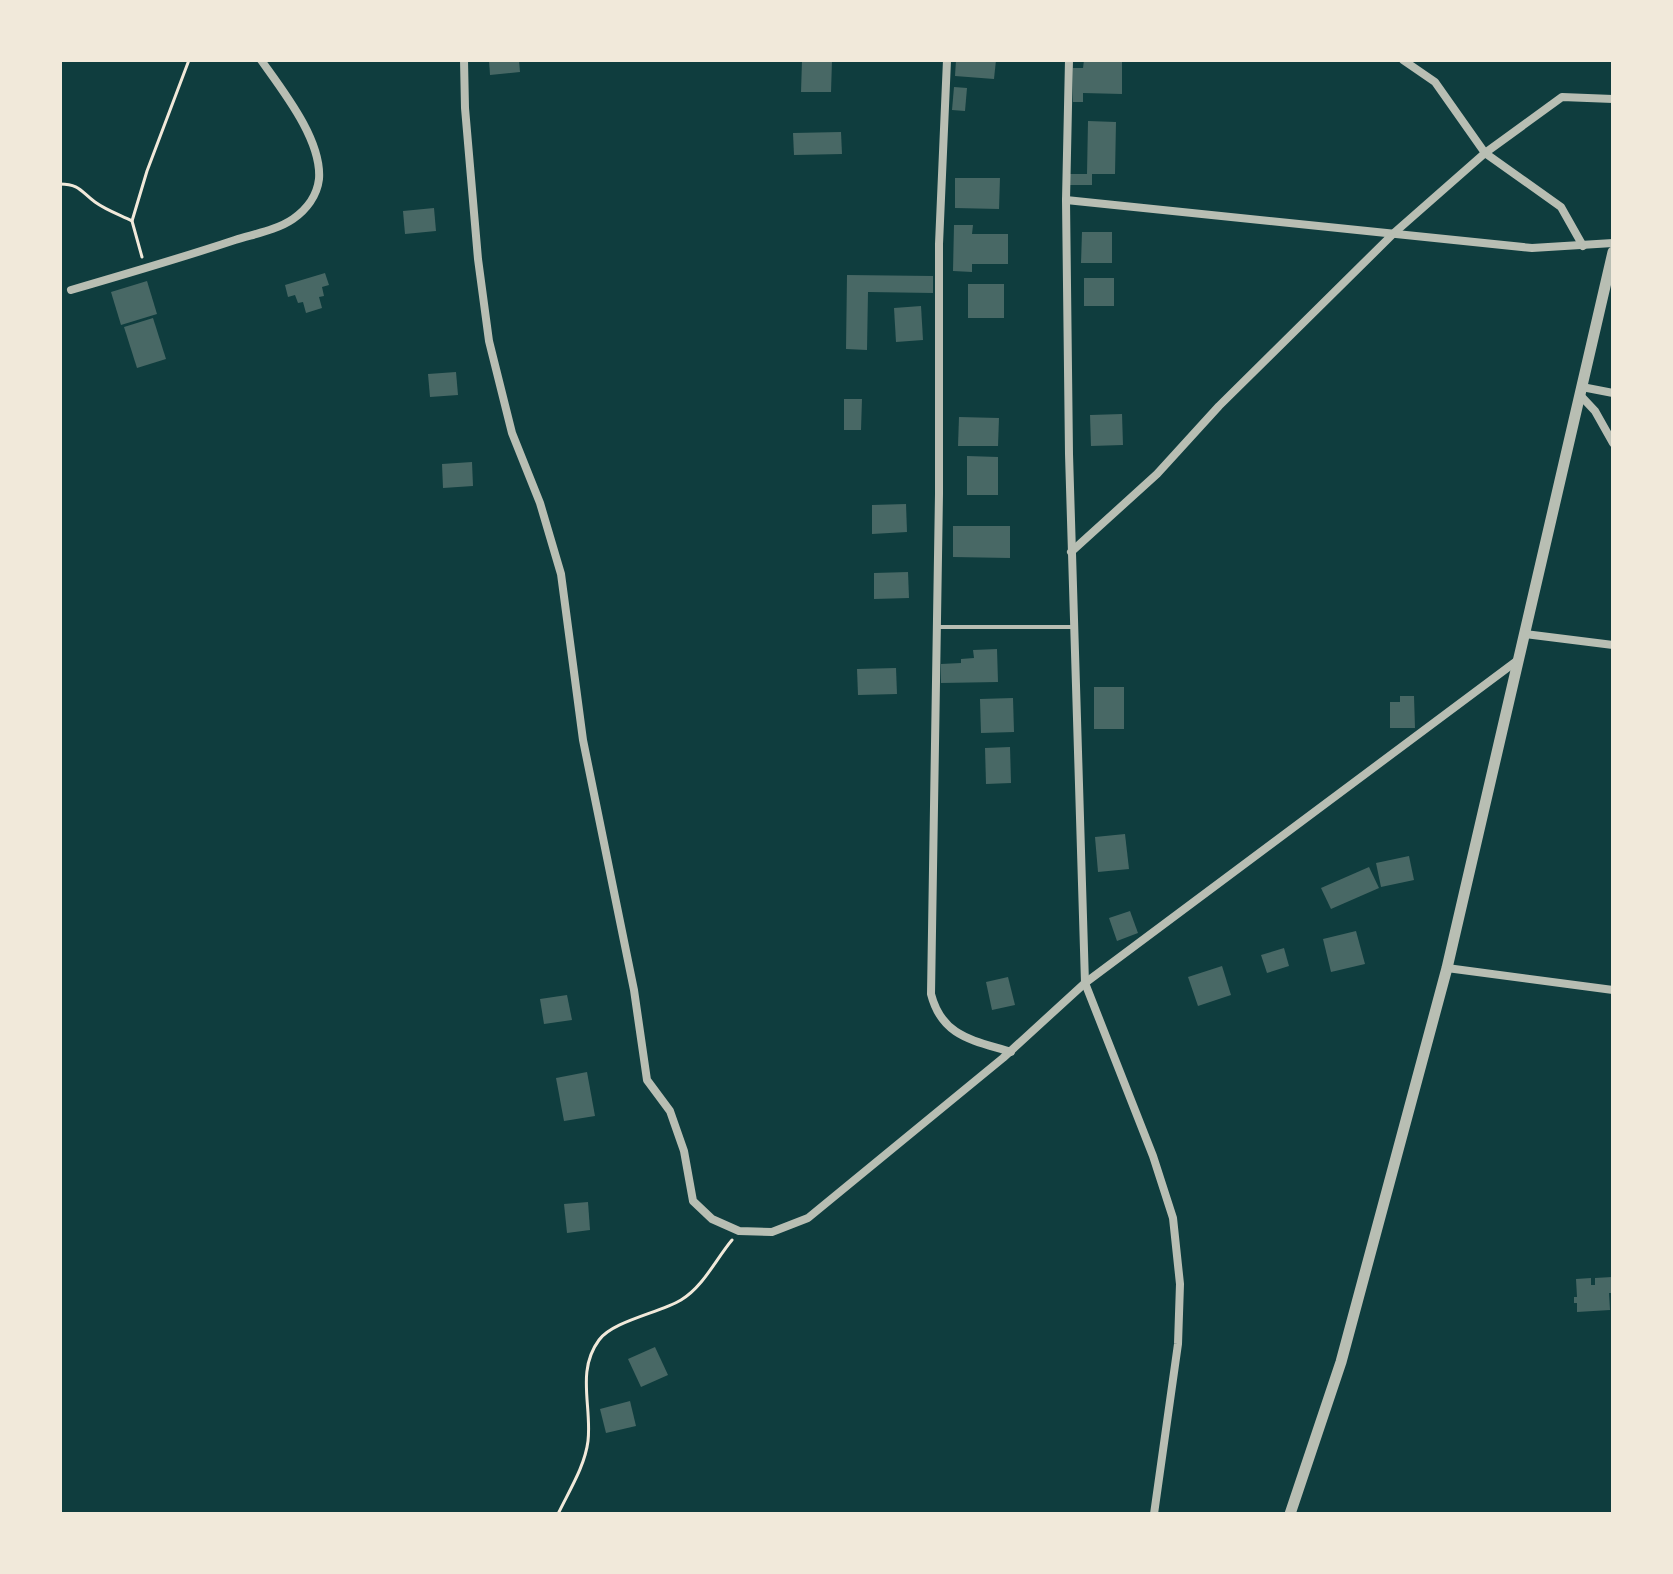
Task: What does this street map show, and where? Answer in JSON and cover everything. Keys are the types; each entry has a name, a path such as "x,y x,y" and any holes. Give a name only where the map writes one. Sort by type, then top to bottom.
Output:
{"street":[{"path":"71,290 196,254 290,221 305,209 314,196 319,180 318,158 307,132 261,60"},
{"path":"464,60 478,259 489,341 512,433 540,503 561,574 583,740 634,990 647,1080 670,1111 684,1151 693,1201 712,1219 739,1231 772,1232 808,1218 1011,1052 1085,983 1519,660"},
{"path":"947,60 939,244 939,494 931,994 938,1013 962,1037 1011,1052"},
{"path":"1069,60 1066,200 1069,454 1085,983 1153,1156 1173,1218 1180,1284 1178,1344 1154,1514"},
{"path":"1403,60 1435,82 1485,153 1561,207 1583,246"},
{"path":"1071,552 1157,474 1219,406 1394,233 1485,153 1562,97 1613,99"},
{"path":"1066,200 1532,248 1613,243"},
{"path":"1290,1514 1341,1362 1447,968 1613,252"},
{"path":"1581,391 1613,393"},
{"path":"1581,391 1613,443"},
{"path":"1525,634 1613,645"},
{"path":"1447,968 1613,990"}],"lane":[{"path":"937,627 1073,627"}],"path":[{"path":"146,268 132,221 147,171 189,60"},
{"path":"60,184 81,188 94,202 132,221"},
{"path":"558,1514 588,1443 585,1385 589,1359 600,1338 623,1324 662,1310 684,1298 700,1283 739,1231"}],"building":[{"path":"489,60 519,60 520,72 490,75"},
{"path":"802,60 832,60 831,92 801,92"},
{"path":"956,60 996,60 994,79 955,76"},
{"path":"1084,60 1122,60 1122,94 1083,93 1083,102 1073,102 1073,68 1083,68"},
{"path":"954,87 967,88 965,111 952,110"},
{"path":"1088,121 1116,122 1115,174 1092,174 1092,185 1070,185 1070,174 1087,174"},
{"path":"841,132 842,154 794,155 793,133"},
{"path":"955,178 1000,178 999,209 955,208"},
{"path":"434,208 436,231 405,234 403,211"},
{"path":"954,225 973,225 972,234 1008,234 1008,264 972,264 972,272 953,271"},
{"path":"1082,232 1112,232 1112,263 1081,263"},
{"path":"325,273 329,285 322,287 324,296 319,297 322,308 306,313 303,302 298,303 295,295 288,297 285,285"},
{"path":"847,275 933,276 933,293 868,292 867,350 846,349"},
{"path":"1084,278 1114,278 1114,306 1084,306"},
{"path":"147,281 157,314 121,325 111,292"},
{"path":"968,284 1004,284 1004,318 968,318"},
{"path":"921,306 923,340 896,342 894,308"},
{"path":"153,318 166,359 137,368 124,327"},
{"path":"456,372 458,395 430,397 428,374"},
{"path":"844,399 862,399 861,430 844,430"},
{"path":"1122,414 1123,445 1091,446 1090,415"},
{"path":"959,417 999,418 998,446 958,446"},
{"path":"967,456 998,457 998,495 967,495"},
{"path":"472,462 473,486 443,488 442,464"},
{"path":"906,504 907,532 872,534 872,505"},
{"path":"953,526 1010,526 1010,558 953,557"},
{"path":"908,572 909,598 874,599 874,573"},
{"path":"997,649 998,682 941,683 941,664 961,663 961,659 974,658 973,650"},
{"path":"896,668 897,694 858,695 857,669"},
{"path":"1094,687 1124,687 1124,729 1094,729"},
{"path":"1400,696 1414,696 1415,728 1390,728 1390,702 1400,702"},
{"path":"1013,698 1014,732 981,733 980,699"},
{"path":"1010,747 1011,783 986,784 985,748"},
{"path":"1125,834 1129,869 1098,872 1095,837"},
{"path":"1409,856 1414,880 1381,887 1376,863"},
{"path":"1369,867 1379,888 1331,909 1321,888"},
{"path":"1130,911 1138,933 1117,941 1109,918"},
{"path":"1356,931 1365,964 1331,972 1323,939"},
{"path":"1284,948 1289,966 1267,973 1261,955"},
{"path":"1222,966 1231,995 1198,1006 1188,977"},
{"path":"1008,977 1015,1005 992,1010 986,982"},
{"path":"567,995 572,1020 544,1024 540,999"},
{"path":"587,1072 595,1116 564,1121 556,1078"},
{"path":"588,1202 590,1230 567,1233 564,1204"},
{"path":"1612,1277 1610,1310 1577,1312 1577,1303 1574,1303 1574,1297 1577,1297 1576,1279 1591,1278 1591,1285 1595,1285 1595,1278"},
{"path":"655,1347 668,1375 641,1387 628,1359"},
{"path":"630,1401 636,1426 606,1433 600,1409"}]}
